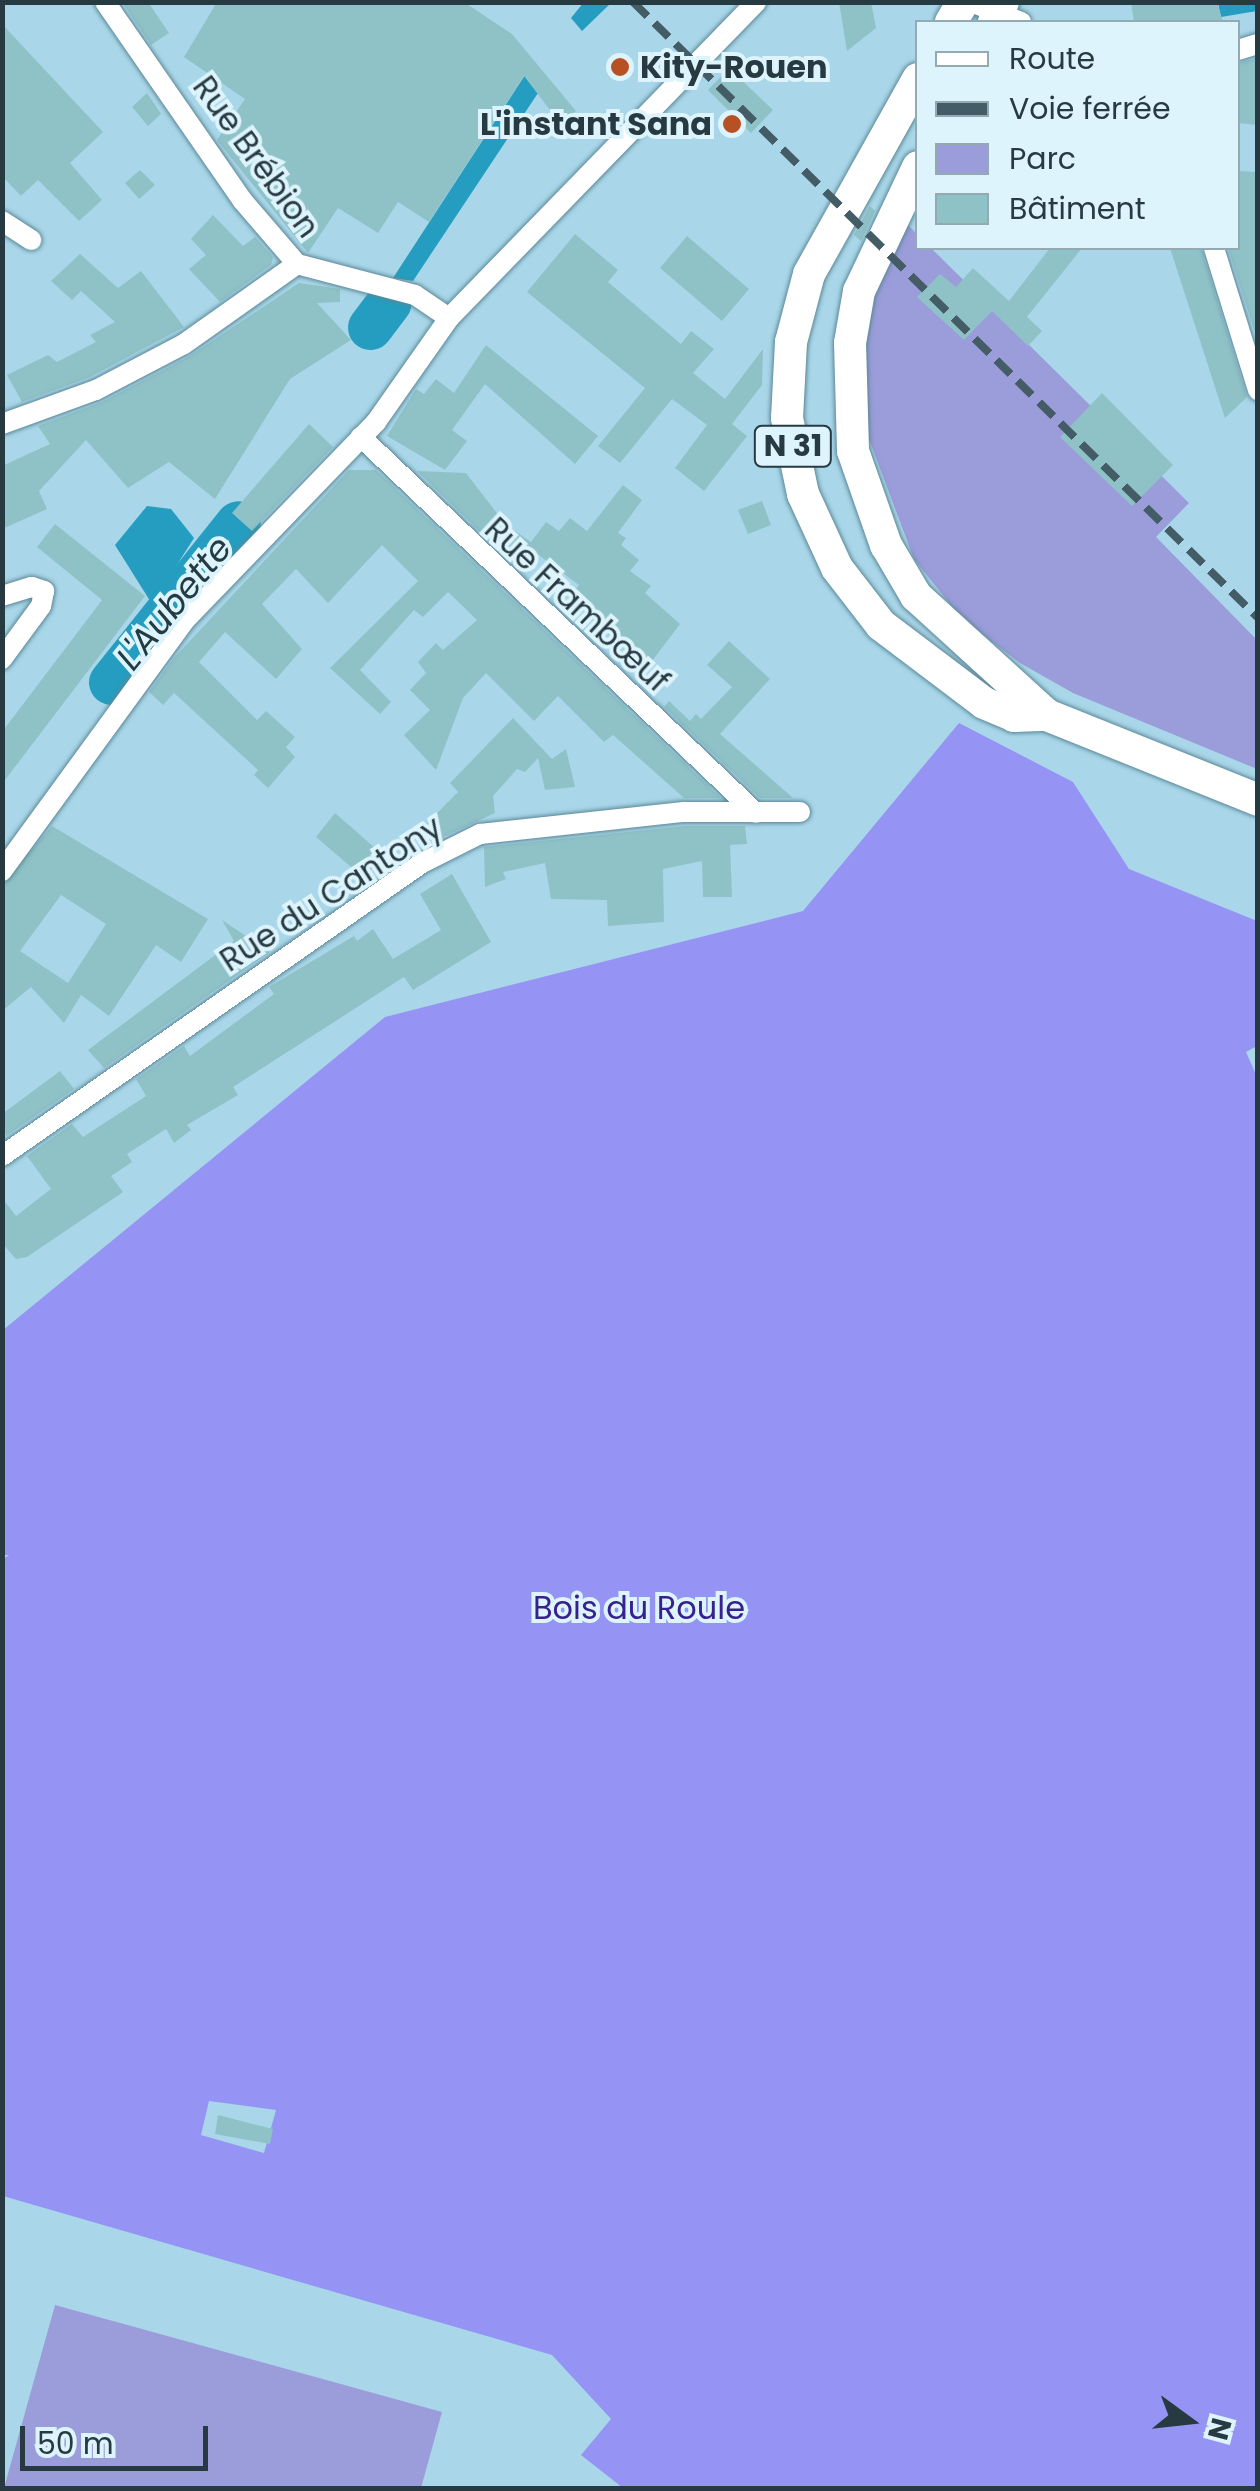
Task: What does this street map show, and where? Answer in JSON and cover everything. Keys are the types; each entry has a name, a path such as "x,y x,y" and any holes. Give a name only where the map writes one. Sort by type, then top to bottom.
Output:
{"main road":[{"name":"N 31","path":"915,84 809,274 791,342 787,418 803,494 830,553 882,625 984,703 1014,716 1047,716"},
{"name":"N 31","path":"915,173 860,290 850,343 854,452 886,545 916,596 1047,716 1258,800"}],"street":[{"name":"Rue Brébion","path":"105,2 242,200 298,264 397,288 449,318"},
{"path":"2,871 184,622 361,438 449,318 756,2"},
{"path":"2,221 31,240"},
{"path":"1215,250 1256,390"},
{"path":"2,424 96,390 184,344 298,264"},
{"name":"Rue Frambœuf","path":"361,438 756,812"},
{"path":"2,596 32,587 44,591 42,606 2,659"},
{"name":"Rue du Cantony","path":"2,1156 422,863 480,834 560,820 800,812"}],"green space":[{"path":"901,218 915,232 915,250 933,250 1189,503 1156,537 1257,640 1257,769 1073,693 1020,663 962,619 914,559 869,439 862,371 872,300"},
{"name":"Bois du Roule","path":"959,723 1073,782 1129,869 1257,921 1257,1046 1246,1052 1258,1079 1257,2488 623,2488 581,2455 611,2419 552,2355 3,2196 2,1560 9,1555 2,1555 3,1330 385,1017 803,911","holes":["209,2101 276,2110 264,2153 201,2135"]},
{"path":"55,2305 442,2412 421,2488 4,2488"}],"shaded area":[{"path":"584,2 611,3 582,31 571,18"},
{"path":"1218,3 1257,3 1257,11 1221,17"},
{"path":"529,69 542,87 413,281 393,278"},
{"path":"147,506 171,509 194,538 152,604 115,545"}],"building":[{"path":"122,2 148,2 169,33 151,45"},
{"path":"217,2 464,2 512,34 576,111 560,123 524,76 429,222 398,202 378,233 338,208 308,253 217,140 245,99 184,57"},
{"path":"839,2 871,2 876,28 847,51"},
{"path":"1131,2 1217,2 1222,20 1134,20"},
{"path":"2,24 103,132 70,163 102,200 79,221 38,180 21,196 2,176"},
{"path":"1258,58 1258,125 1240,123 1240,62"},
{"path":"729,68 773,110 751,133 708,90"},
{"path":"147,93 161,114 148,126 132,107"},
{"path":"140,170 155,185 139,199 125,183"},
{"path":"1240,171 1258,172 1258,342 1229,250 1240,250"},
{"path":"870,206 875,211 861,241 854,235"},
{"path":"213,215 243,246 255,237 273,257 271,265 220,302 189,269 206,255 191,239"},
{"path":"575,234 618,270 608,282 681,344 691,331 714,349 693,373 725,399 763,349 762,385 732,424 747,436 704,491 675,468 707,425 672,399 620,463 598,446 645,388 527,292"},
{"path":"687,236 749,289 722,321 660,268"},
{"path":"1048,250 1080,250 1027,317 1042,331 1028,346 992,311 964,340 917,297 940,274 956,287 973,268 1009,301"},
{"path":"1171,250 1202,250 1247,397 1225,418"},
{"path":"80,254 118,288 141,271 184,327 90,377 22,402 7,375 48,355 57,362 96,342 90,335 115,322 81,291 72,300 51,281"},
{"path":"299,283 340,289 340,302 317,303 351,340 290,379 215,499 169,462 128,488 86,440 39,491 47,509 2,529 2,466 50,444 38,426 102,402 190,356"},
{"path":"486,345 598,436 575,464 485,384 452,430 467,441 445,470 387,436 416,389 424,394 436,379 454,393"},
{"path":"1102,393 1173,465 1132,506 1060,437"},
{"path":"309,424 333,447 252,531 232,513"},
{"path":"349,470 376,470 721,798 684,798 613,735 604,742 558,696 534,721 486,673 463,698 436,770 404,735 430,710 410,690 426,673 418,662 436,643 443,650 477,620 448,592 423,617 414,610 360,670 391,702 380,714 330,668 418,581 382,545 328,603 296,569 262,604 302,649 276,679 225,632 199,662 257,720 266,711 295,737 286,747 295,757 268,788 254,775 258,770 174,693 163,705 149,692 174,658"},
{"path":"417,471 466,473 506,525 531,542 546,522 559,531 570,518 587,531 623,485 642,500 618,533 626,538 621,545 639,560 630,571 651,586 645,593 680,624 646,669 569,598 579,585 532,550 517,567"},
{"path":"762,501 771,525 748,534 738,510"},
{"path":"55,524 145,596 2,784 2,732 102,600 37,547"},
{"path":"729,641 770,679 720,734 793,798 760,798 664,707 669,701 690,721 696,714 701,719 732,687 707,665"},
{"path":"513,718 552,759 566,749 575,787 545,790 538,758 525,772 517,769 493,796 495,813 432,842 420,830 458,792 450,783"},
{"path":"335,813 383,855 364,878 316,837"},
{"path":"52,826 208,919 181,962 156,945 109,1016 81,995 64,1023 31,987 2,1011 2,884","holes":["61,895 106,924 68,983 20,951"]},
{"path":"685,826 745,826 747,844 730,845 732,897 703,897 702,861 663,869 664,922 608,926 607,900 551,899 545,863 503,872 506,879 485,887 484,847"},
{"path":"452,874 491,942 413,990 404,977 233,1087 238,1095 187,1125 191,1130 174,1143 166,1129 127,1154 132,1162 111,1176 123,1192 27,1257 16,1259 2,1243 2,1198 16,1216 51,1189 27,1156 72,1124 83,1137 146,1096 136,1079 184,1046 190,1056 274,994 269,987 354,936 357,941 373,929 393,959 441,930 420,894"},
{"path":"222,920 270,952 104,1068 88,1050 234,941"},
{"path":"60,1071 74,1089 6,1136 2,1114"},
{"path":"218,2115 273,2129 270,2144 215,2134"}],"waterway":[{"name":"L'Aubette","path":"370,327 389,302"},
{"name":"L'Aubette","path":"111,682 238,523"}],"railway":[{"path":"633,2 1258,618"}],"place":[{"name":"Kity-Rouen","path":"620,67"},
{"name":"L'instant Sana","path":"732,124"}]}
